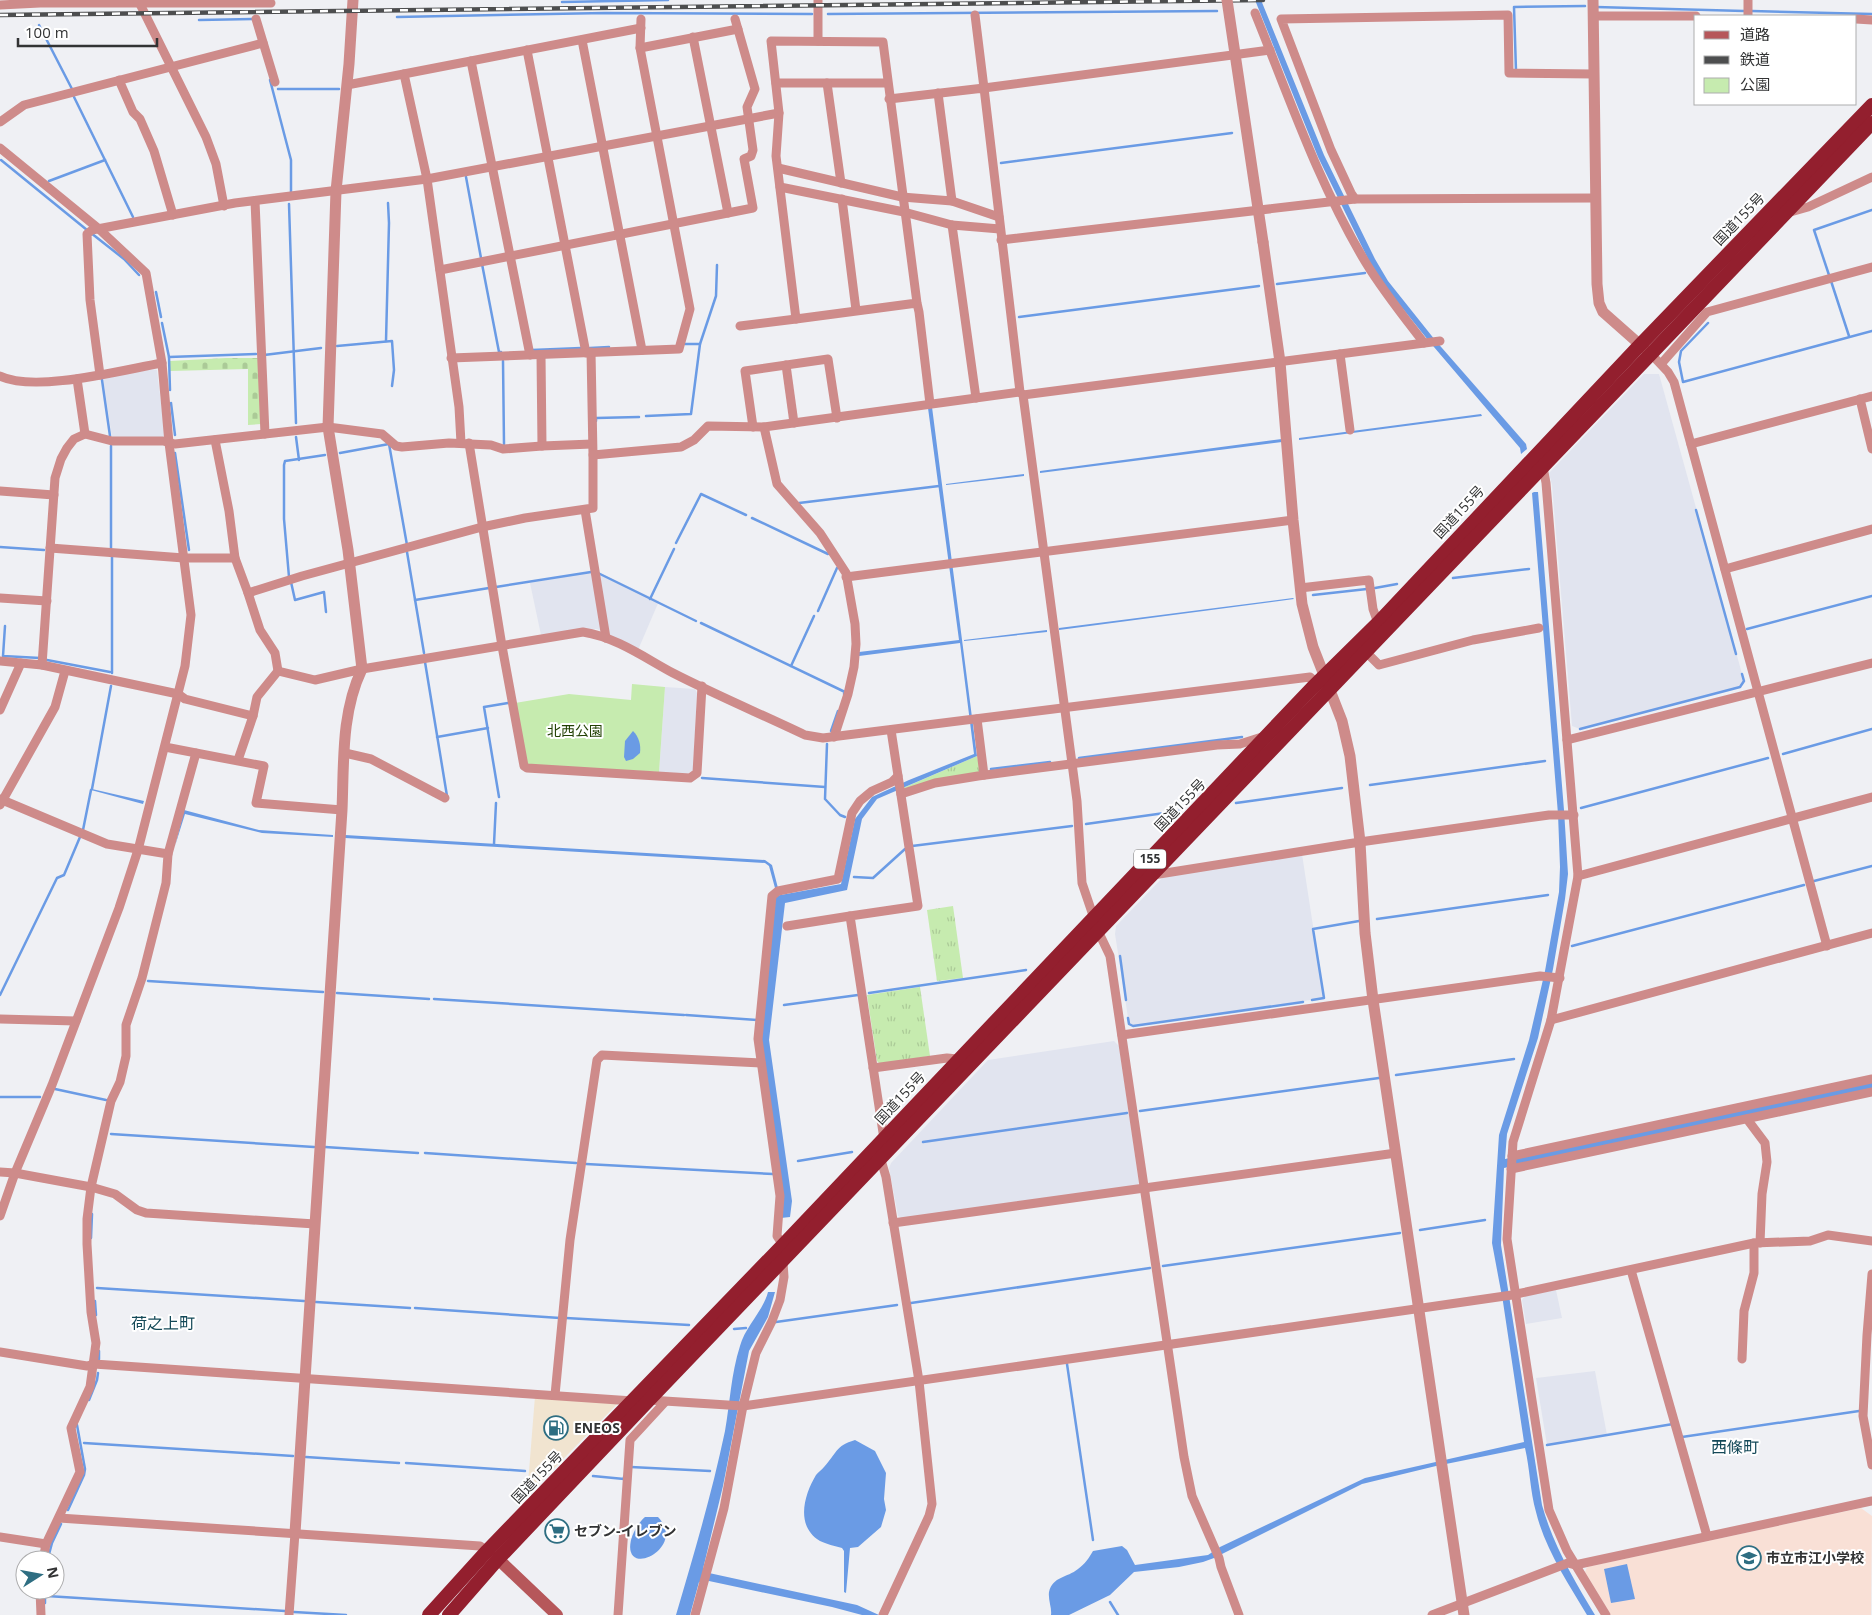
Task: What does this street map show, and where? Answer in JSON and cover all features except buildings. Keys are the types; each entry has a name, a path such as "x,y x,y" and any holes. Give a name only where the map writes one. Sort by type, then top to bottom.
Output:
{"highway":[{"name":"国道155号","path":"449,1615 493,1555 633,1401 1270,734 1324,682 1366,652 1543,467 1646,350 1872,105"},
{"name":"国道155号","path":"429,1615 493,1555 649,1400 783,1262 1099,933 1378,623 1646,350 1786,214 1872,123"}],"main road":[{"path":"493,1555 557,1615"}],"street":[{"path":"289,1615 342,810 346,721 354,685 362,669 350,563 328,427 336,191 347,85 353,0"},
{"path":"818,0 818,41"},
{"path":"1227,0 1280,362 1302,604 1324,682 1342,721 1350,756 1360,842 1365,933 1373,1000 1464,1615"},
{"path":"1593,0 1596,284 1599,303 1603,312 1662,364 1674,382 1827,946"},
{"path":"1748,0 1748,15"},
{"path":"0,5 40,2 140,4 197,2 271,3"},
{"path":"140,4 206,138 216,164 224,206"},
{"path":"1255,13 1318,168 1334,200 1366,262 1391,300 1425,343"},
{"path":"975,15 998,217 1077,801 1082,883 1099,933 1110,956 1184,1458 1192,1496 1219,1558 1239,1615"},
{"path":"1355,198 1350,193 1331,150 1281,18 1508,15 1509,73 1594,74"},
{"path":"1593,16 1694,16"},
{"path":"256,19 275,82"},
{"path":"440,270 753,208 744,159 751,156 753,150 747,107 754,90 735,19"},
{"path":"1857,19 1872,20"},
{"path":"347,85 582,40 641,24 640,48 690,309 679,349 452,358"},
{"path":"640,48 738,29"},
{"path":"694,38 728,213"},
{"path":"582,40 642,350"},
{"path":"796,319 776,156 779,113 771,41 883,42 930,404"},
{"path":"0,122 24,105 263,43"},
{"path":"248,593 482,527 525,518 593,508 593,455 588,353 546,155 527,50"},
{"path":"890,99 1270,50"},
{"path":"472,61 530,355"},
{"path":"404,74 427,179 461,426 482,527 522,764 527,768 690,778 696,773 702,686"},
{"path":"119,80 133,112 140,119 154,151 174,215"},
{"path":"776,83 887,83"},
{"path":"827,83 841,183"},
{"path":"938,93 952,201"},
{"path":"93,231 255,201 427,179 546,155 779,113"},
{"path":"0,150 93,231 146,273 162,363 169,443 192,615 185,666 138,850 119,908 52,1085 15,1172 0,1216"},
{"path":"778,168 902,197 952,201 998,217"},
{"path":"1786,214 1808,207 1872,177"},
{"path":"780,187 904,212 952,225 1000,229"},
{"path":"1001,240 1355,198 1596,198"},
{"path":"842,199 856,310"},
{"path":"255,201 265,434"},
{"path":"952,225 976,398"},
{"path":"93,231 90,300 100,375"},
{"path":"1662,364 1707,312 1872,267"},
{"path":"740,326 917,303"},
{"path":"593,455 681,447 694,440 708,426 764,427 976,398 1439,341"},
{"path":"1340,354 1350,430"},
{"path":"541,355 542,446"},
{"path":"753,427 745,370 828,359 837,418"},
{"path":"0,376 29,382 77,379 162,363"},
{"path":"786,365 794,423"},
{"path":"77,379 85,434"},
{"path":"1691,444 1872,396"},
{"path":"1860,399 1872,449"},
{"path":"42,665 55,478 61,459 74,439 85,434 112,440 163,441 175,444 328,427 382,434 396,446 402,447 449,442 491,444 503,449 592,444"},
{"path":"764,427 777,484 820,533 846,574 855,624 856,644 854,667 848,694 834,737"},
{"path":"215,440 229,511 235,558 260,630 275,653 278,671 257,697 253,716 238,760"},
{"path":"1543,467 1546,483 1568,740 1572,815 1578,876 1556,977 1551,1020 1513,1142 1507,1239 1514,1295 1549,1510 1571,1564 1606,1615"},
{"path":"0,491 54,494"},
{"path":"585,510 606,638"},
{"path":"846,577 1293,520"},
{"path":"1726,569 1872,529"},
{"path":"50,548 184,558 235,558"},
{"path":"1300,588 1369,580 1378,623"},
{"path":"0,598 46,601"},
{"path":"1366,652 1379,665 1473,640 1539,628"},
{"path":"278,671 316,680 362,669 584,632 606,638 805,735 822,738 1310,677 1324,682"},
{"path":"0,661 42,665 178,694 185,699 253,716"},
{"path":"0,710 21,663"},
{"path":"1568,740 1872,663"},
{"path":"65,671 55,707 1,801 107,844 168,854"},
{"path":"973,719 984,775"},
{"path":"788,926 918,906 891,730"},
{"path":"782,1245 777,1236 780,1196 758,1039 772,896 778,891 787,891 838,879 852,813 860,801 872,791 892,782 899,786 935,784 984,775 1217,745 1240,744 1270,734"},
{"path":"165,747 264,766 256,803 342,810"},
{"path":"344,752 371,759 445,798"},
{"path":"45,1550 80,1472 72,1428 90,1387 96,1343 91,1312 87,1244 87,1219 92,1187 111,1101 120,1082 126,1056 126,1025 142,978 161,903 168,854 196,753"},
{"path":"1578,876 1872,797"},
{"path":"1153,875 1540,816 1572,815"},
{"path":"850,916 884,1139"},
{"path":"1551,1020 1872,933"},
{"path":"1122,1035 1540,976 1556,977"},
{"path":"0,1019 76,1021"},
{"path":"555,1394 570,1240 597,1060 602,1056 761,1063"},
{"path":"873,1068 947,1058 958,1059"},
{"path":"1511,1156 1872,1079"},
{"path":"1512,1168 1872,1092"},
{"path":"1742,1359 1744,1311 1754,1273 1767,1162 1765,1143 1746,1119"},
{"path":"893,1223 1396,1154"},
{"path":"880,1160 886,1177 919,1381 932,1504 929,1516 883,1615"},
{"path":"0,1172 15,1172 92,1187 115,1194 136,1210 146,1213 315,1224"},
{"path":"649,1400 743,1406 1514,1295 1757,1243 1810,1241 1828,1235 1872,1241"},
{"path":"695,1615 729,1486 743,1406 756,1353 780,1300 784,1277 783,1262"},
{"path":"1631,1270 1707,1536"},
{"path":"1872,1274 1863,1416 1872,1465"},
{"path":"0,1352 87,1366 94,1364 555,1394 633,1401"},
{"path":"618,1615 630,1440 665,1402"},
{"path":"1432,1615 1555,1566 1872,1501"},
{"path":"59,1518 480,1546 493,1555"},
{"path":"0,1537 46,1544"},
{"path":"40,1600 41,1615"}],"shaded area":[{"path":"152,369 157,370 165,436 162,439 112,438 103,378"},
{"path":"1644,374 1659,374 1744,681 1740,687 1580,729 1572,726 1552,485 1549,473"},
{"path":"596,571 659,601 638,650 606,633"},
{"path":"593,572 603,632 597,629 582,629 541,635 530,583"},
{"path":"665,687 695,689 697,693 693,770 687,774 659,772"},
{"path":"1302,854 1324,998 1133,1026 1129,1024 1115,934 1116,926 1166,874"},
{"path":"1114,1041 1119,1046 1139,1183 1137,1186 903,1219 898,1216 889,1168 891,1163 988,1060"},
{"path":"1556,1290 1562,1318 1526,1324 1522,1300 1525,1296"},
{"path":"1595,1371 1607,1435 1547,1445 1536,1378"},
{"path":"535,1396 619,1402 527,1496"},
{"name":"市立市江小学校","path":"1861,1508 1872,1516 1871,1615 1611,1615 1585,1572 1587,1567"}],"green space":[{"path":"258,358 261,424 248,425 248,369 170,371 170,361"},
{"name":"北西公園","path":"632,684 665,687 659,772 529,765 525,761 515,703 569,694 631,700"},
{"path":"977,756 981,773 904,791 903,788"},
{"path":"953,906 963,978 937,981 927,910"},
{"path":"920,987 930,1056 880,1064 877,1061 867,995"}],"water":[{"path":"1255,0 1261,0 1324,155 1375,259 1388,281 1435,340 1526,444 1527,449 1521,454 1520,448 1387,289 1369,261 1318,157"},
{"path":"932,407 977,756 877,799 862,819 847,890 785,903 769,1040 792,1201 790,1217 781,1218 760,1040 775,896 841,884 855,819 872,797 974,754 960,643 859,656 859,652 959,640 928,408"},
{"path":"1481,414 1482,416 1299,440 1299,438"},
{"path":"1282,439 1282,442 1040,473 1040,471"},
{"path":"1024,474 1024,476 946,485 946,484"},
{"path":"1538,492 1568,874 1553,969 1538,1038 1507,1134 1505,1159 1872,1082 1872,1089 1504,1168 1501,1245 1542,1505 1558,1548 1595,1615 1587,1615 1545,1539 1534,1504 1525,1448 1436,1466 1362,1484 1214,1558 1179,1567 1134,1572 1110,1595 1069,1615 1051,1615 1049,1592 1051,1587 1057,1580 1074,1572 1087,1561 1093,1551 1122,1546 1127,1550 1135,1565 1208,1555 1220,1547 1365,1478 1524,1442 1492,1243 1499,1135 1529,1040 1545,971 1559,892 1558,814 1532,493"},
{"path":"1294,599 1059,630 1059,628"},
{"path":"1047,630 1047,632 964,641 964,640"},
{"path":"633,731 639,741 640,753 633,759 626,761 624,757 625,741"},
{"path":"92,789 144,801 143,804"},
{"path":"184,810 259,830 333,835 333,837 262,833 185,814 175,846"},
{"path":"345,835 765,860 772,865 778,888 775,888 769,866 765,863 345,838"},
{"path":"768,1292 775,1292 768,1317 749,1351 723,1486 703,1569 709,1573 857,1605 879,1615 862,1615 709,1581 699,1582 690,1615 676,1615 720,1454 737,1357 742,1339 766,1299"},
{"path":"855,1440 875,1451 886,1473 884,1499 886,1510 881,1527 858,1547 850,1548 846,1593 844,1592 844,1551 842,1548 820,1541 812,1535 807,1527 804,1510 808,1492 816,1475 840,1447"},
{"path":"645,1517 658,1517 665,1529 665,1539 660,1548 652,1555 636,1558 631,1552 631,1540 636,1527"},
{"path":"1627,1564 1635,1599 1611,1603 1604,1569"}],"waterway":[{"path":"562,2 668,0"},
{"path":"1516,71 1514,7 1585,6"},
{"path":"1596,7 1744,11"},
{"path":"828,14 1217,11"},
{"path":"1752,11 1872,14"},
{"path":"397,17 605,13 812,14"},
{"path":"199,20 253,19"},
{"path":"39,25 72,89"},
{"path":"270,80 291,160 291,194"},
{"path":"278,89 339,89"},
{"path":"74,97 133,217"},
{"path":"1001,163 1232,133"},
{"path":"1,160 87,230"},
{"path":"49,181 105,160"},
{"path":"466,177 481,258"},
{"path":"386,341 388,203"},
{"path":"289,204 296,423"},
{"path":"1829,275 1814,230 1872,210"},
{"path":"91,233 124,259 139,275"},
{"path":"482,264 499,352 501,352"},
{"path":"646,416 691,414 700,344 716,296 717,265"},
{"path":"1277,284 1365,273"},
{"path":"1831,281 1849,336"},
{"path":"1019,317 1259,286"},
{"path":"156,292 161,317"},
{"path":"162,323 169,357"},
{"path":"1708,323 1681,351 1679,362 1683,382 1872,331"},
{"path":"337,346 392,341 394,370 392,386"},
{"path":"685,344 700,344"},
{"path":"590,348 609,347"},
{"path":"264,355 321,348"},
{"path":"532,350 581,348"},
{"path":"170,390 169,357 256,354"},
{"path":"503,361 504,444"},
{"path":"102,380 110,436"},
{"path":"171,403 175,435"},
{"path":"596,421 596,418 639,417"},
{"path":"296,437 299,460"},
{"path":"340,453 389,444 407,545"},
{"path":"111,446 111,548"},
{"path":"175,453 189,550"},
{"path":"289,577 284,519 285,461 325,455"},
{"path":"799,503 939,486"},
{"path":"676,543 701,494 746,515"},
{"path":"1696,510 1736,654"},
{"path":"752,518 828,554"},
{"path":"0,547 44,550"},
{"path":"650,599 674,549"},
{"path":"407,552 424,653"},
{"path":"112,557 112,673"},
{"path":"818,611 837,568"},
{"path":"1453,578 1529,569"},
{"path":"496,587 591,572"},
{"path":"598,573 696,621"},
{"path":"291,582 295,600 324,592 326,612"},
{"path":"1375,588 1397,584"},
{"path":"415,600 489,588"},
{"path":"1313,595 1367,589"},
{"path":"1747,629 1872,596"},
{"path":"791,666 814,616"},
{"path":"701,623 845,692 844,694"},
{"path":"5,626 3,656 40,658"},
{"path":"47,660 110,672"},
{"path":"425,662 447,796"},
{"path":"1580,729 1740,687 1744,681 1742,674"},
{"path":"92,789 111,686"},
{"path":"499,797 484,707 508,703"},
{"path":"831,731 838,711"},
{"path":"437,737 488,728"},
{"path":"1783,754 1872,729"},
{"path":"1079,758 1242,737"},
{"path":"827,744 825,799 840,815 845,817"},
{"path":"1581,808 1768,758"},
{"path":"1370,785 1545,761"},
{"path":"991,769 1050,762"},
{"path":"702,778 825,787"},
{"path":"1236,803 1342,788"},
{"path":"83,830 91,790"},
{"path":"494,844 496,803"},
{"path":"1086,824 1179,811"},
{"path":"912,846 1072,826"},
{"path":"0,995 57,878 64,875 80,837"},
{"path":"854,877 873,878 905,849"},
{"path":"1814,881 1872,866"},
{"path":"1572,946 1804,885"},
{"path":"1377,919 1548,895"},
{"path":"1312,1000 1324,998 1313,929 1359,921"},
{"path":"1120,956 1126,1000"},
{"path":"869,993 1026,970"},
{"path":"148,981 323,992"},
{"path":"337,993 429,999"},
{"path":"784,1005 858,995"},
{"path":"434,999 684,1015"},
{"path":"1128,1018 1129,1024 1133,1026 1303,1002"},
{"path":"686,1015 757,1020"},
{"path":"1396,1075 1514,1059"},
{"path":"1140,1111 1379,1078"},
{"path":"55,1089 106,1100"},
{"path":"0,1097 40,1097"},
{"path":"923,1142 1127,1113"},
{"path":"111,1134 314,1147"},
{"path":"325,1147 418,1153"},
{"path":"798,1161 852,1152"},
{"path":"425,1153 576,1163"},
{"path":"586,1164 773,1174"},
{"path":"91,1238 92,1214"},
{"path":"1420,1230 1485,1220"},
{"path":"1163,1266 1400,1233"},
{"path":"911,1303 1150,1268"},
{"path":"97,1288 304,1301"},
{"path":"95,1301 96,1315"},
{"path":"316,1302 410,1308"},
{"path":"776,1322 897,1305"},
{"path":"415,1308 560,1318"},
{"path":"566,1318 689,1325"},
{"path":"734,1329 746,1328"},
{"path":"99,1351 99,1359"},
{"path":"1067,1364 1093,1540"},
{"path":"89,1400 98,1373"},
{"path":"1682,1437 1859,1411"},
{"path":"1547,1445 1673,1424"},
{"path":"68,1510 85,1469 77,1425"},
{"path":"84,1443 293,1456"},
{"path":"306,1457 399,1463"},
{"path":"406,1463 525,1471"},
{"path":"631,1467 710,1471"},
{"path":"593,1476 624,1479 624,1477"},
{"path":"50,1550 61,1524"},
{"path":"65,1597 285,1611"},
{"path":"1110,1602 1118,1615"},
{"path":"294,1612 346,1615"}],"railway":[{"path":"0,15 1263,0"}],"place":[{"name":"ENEOS","path":"556,1428"},
{"name":"セブン-イレブン","path":"557,1531"},
{"name":"市立市江小学校","path":"1749,1558"}],"district":[{"name":"荷之上町","path":"163,1323"},
{"name":"西條町","path":"1735,1447"}]}
